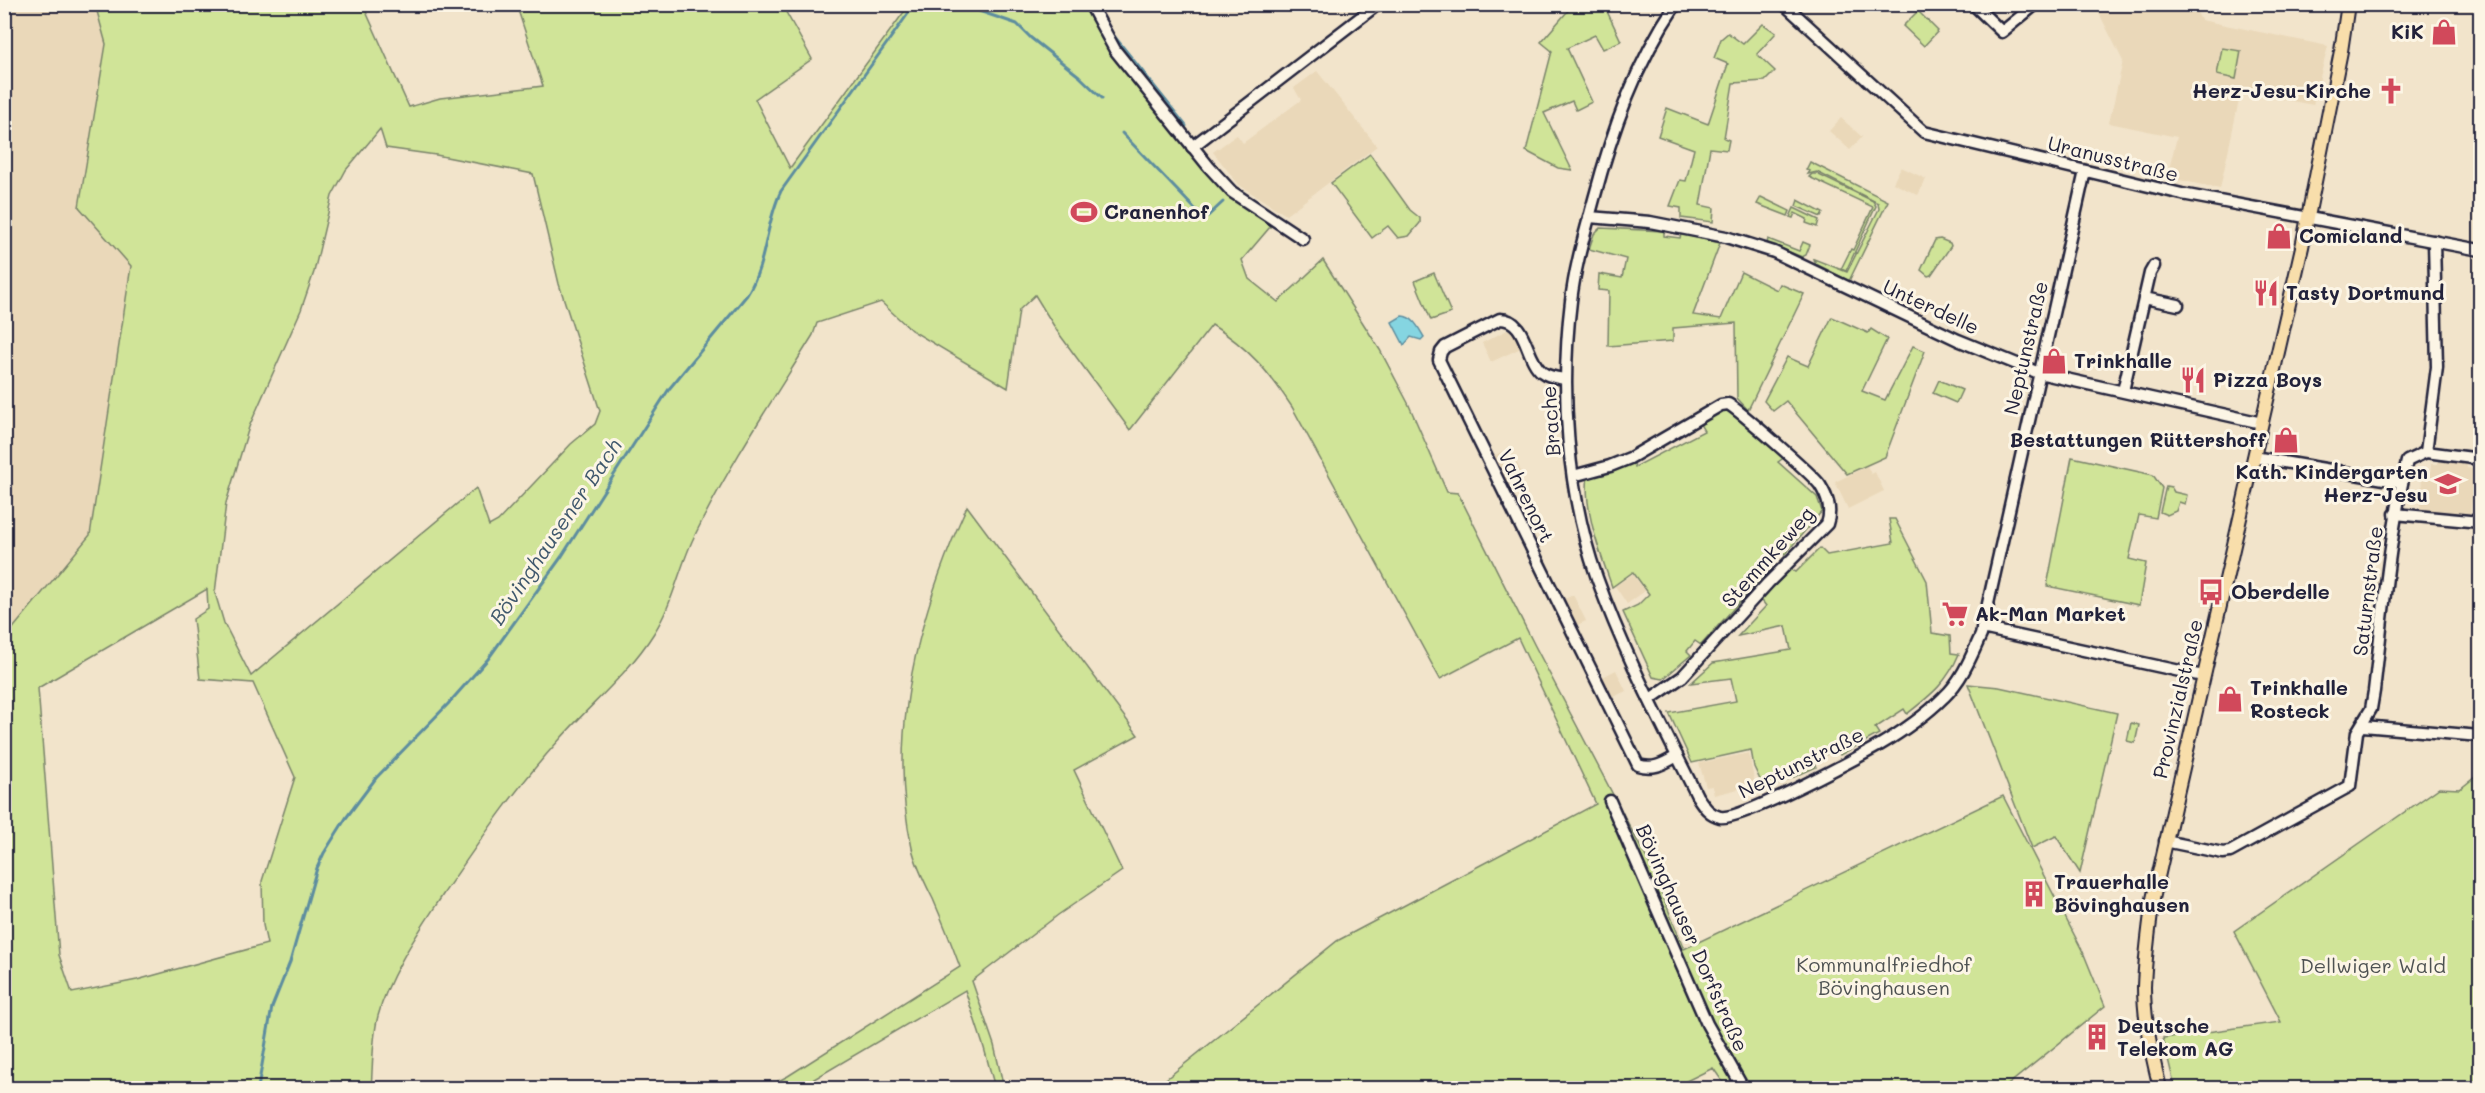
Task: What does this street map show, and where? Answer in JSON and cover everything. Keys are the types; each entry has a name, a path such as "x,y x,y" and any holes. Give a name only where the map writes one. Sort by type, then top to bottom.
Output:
{"main road":[{"name":"Provinzialstraße","path":"2160,1089 2149,1039 2144,989 2145,955 2153,899 2307,219 2341,51 2348,4"}],"street":[{"path":"1090,4 1115,50 1192,147 1232,192 1303,239"},
{"path":"1192,147 1378,4"},
{"name":"Brache","path":"1676,4 1631,87 1605,158 1582,243 1571,302 1565,379 1573,476 1597,576 1619,635 1677,756 1707,811 1722,818"},
{"name":"Uranusstraße","path":"1784,4 1924,132 2182,194 2481,250"},
{"path":"1972,4 2002,32 2036,4"},
{"name":"Neptunstraße","path":"1722,818 1738,814 1808,782 1878,746 1945,696 1966,668 1983,628 2085,171"},
{"name":"Unterdelle","path":"1589,217 1650,222 1700,230 1774,252 1958,340 2039,373 2262,423"},
{"path":"2434,242 2437,367 2426,452 2481,459"},
{"path":"2123,391 2150,273 2154,266"},
{"path":"2144,298 2178,305"},
{"name":"Vahrenort","path":"1565,379 1545,375 1538,368 1515,324 1508,319 1500,319 1445,347 1439,360 1638,765 1648,768 1658,767 1677,756"},
{"name":"Stemmkeweg","path":"1573,476 1630,458 1721,405 1728,404 1815,478 1828,502 1831,513 1827,524 1768,583 1682,677 1650,699"},
{"name":"Saturnstraße","path":"2166,841 2223,853 2230,852 2346,790 2352,782 2357,732 2363,726 2371,709 2374,691 2402,482 2407,461 2426,452"},
{"path":"2254,457 2402,482"},
{"path":"2396,514 2481,522"},
{"path":"1983,628 2203,676"},
{"path":"2363,726 2481,736"},
{"name":"Bövinghauser Dorfstraße","path":"1610,801 1707,1024 1743,1089"}],"shaded area":[{"path":"5,5 95,5 106,44 79,207 131,266 90,535 5,638"},
{"path":"2095,5 2193,5 2201,20 2328,46 2313,105 2241,91 2220,189 2167,177 2177,137 2109,123 2123,61"},
{"path":"1317,71 1377,146 1286,215 1239,185 1213,152 1237,135 1243,143 1301,100 1294,88"},
{"path":"1841,118 1862,137 1850,150 1829,131"},
{"path":"1901,167 1926,179 1918,195 1893,183"},
{"path":"1511,328 1521,348 1491,362 1482,343"},
{"path":"1510,448 1522,474 1506,482 1493,456"},
{"name":"Kath. Kindergarten Herz-Jesu","path":"2438,461 2467,465 2467,468 2475,469 2470,517 2420,511 2422,477 2430,477 2431,464 2438,464"},
{"path":"1867,466 1871,474 1875,472 1884,491 1848,509 1835,482"},
{"path":"1633,574 1645,591 1627,604 1615,586"},
{"path":"1573,595 1586,621 1573,627 1561,601"},
{"path":"1616,670 1626,691 1609,699 1599,679"},
{"path":"1749,753 1755,785 1714,795 1712,786 1706,787 1699,763"}],"green space":[{"name":"Kommunalfriedhof Bövinghausen","path":"95,4 363,5 409,107 440,98 543,86 518,10 535,5 782,5 812,59 755,99 790,168 909,5 1090,5 1098,23 1209,167 1276,220 1242,260 1249,279 1278,302 1323,260 1380,350 1408,403 1447,492 1458,493 1651,867 1684,949 2003,796 2083,952 2105,1006 2004,1088 1727,1088 1713,1068 1672,1088 1155,1088 1337,941 1596,804 1518,638 1440,679 1292,407 1266,371 1237,342 1212,325 1130,430 1057,331 1035,295 1019,310 1008,388 911,330 881,302 817,323 813,335 751,434 707,511 689,549 661,622 654,633 633,661 561,738 514,794 444,893 406,953 390,984 378,1016 371,1088 5,1088 5,638 90,535 131,266 79,207 106,44","holes":["380,129 386,148 436,155 533,174 559,284 600,411 595,424 571,444 498,521 489,526 476,488 251,676 224,623 215,593 226,503 249,427 301,310 314,272 332,196 346,170","207,589 208,609 193,619 200,679 253,683 295,777 262,881 263,925 267,944 137,980 72,993 59,955 38,688"]},
{"path":"1573,5 1604,5 1621,41 1603,49 1595,35 1567,48 1592,102 1576,110 1572,101 1544,113 1572,170 1558,168 1526,151 1552,51 1541,42"},
{"path":"1918,11 1938,31 1924,46 1903,26"},
{"path":"1763,24 1776,33 1757,54 1775,71 1765,81 1733,83 1724,138 1729,140 1727,150 1710,148 1700,205 1714,208 1713,222 1681,218 1681,208 1670,206 1680,180 1686,181 1694,149 1658,136 1667,108 1708,124 1728,64 1714,58 1721,39 1728,33 1743,44"},
{"path":"2222,48 2241,51 2236,79 2217,75"},
{"path":"1370,154 1410,210 1420,218 1420,223 1409,236 1398,238 1388,226 1372,238 1331,183"},
{"path":"1810,162 1888,201 1849,281 1816,264 1814,259 1847,272 1879,209 1878,203 1817,172 1808,174 1810,171 1806,170"},
{"path":"1817,174 1873,201 1876,206 1846,271 1841,269 1851,249 1853,250 1873,207 1809,177"},
{"path":"1761,197 1790,211 1788,216 1757,204"},
{"path":"1798,200 1823,213 1821,217 1796,206"},
{"path":"1794,208 1819,220 1817,227 1806,223 1807,219 1795,213 1793,218 1790,217"},
{"path":"1600,228 1664,231 1664,236 1680,238 1681,234 1720,243 1693,315 1721,319 1741,272 1777,290 1780,284 1804,294 1748,410 1737,398 1736,323 1673,328 1673,341 1608,346 1609,291 1598,290 1599,274 1622,278 1626,259 1589,249 1594,234"},
{"path":"1768,239 1799,251 1803,242 1810,245 1806,255 1802,257 1767,243"},
{"path":"1940,239 1950,243 1951,246 1928,276 1921,270 1935,240"},
{"path":"1434,273 1451,313 1431,320 1415,281"},
{"path":"1832,317 1868,333 1871,329 1887,339 1862,391 1885,400 1913,346 1925,351 1885,457 1847,474 1786,401 1773,411 1764,401 1787,357 1808,366"},
{"path":"1939,380 1962,390 1956,403 1933,393"},
{"path":"1720,410 1732,411 1785,457 1778,462 1817,497 1822,511 1785,554 1774,549 1762,566 1767,571 1701,645 1695,641 1687,651 1691,655 1663,679 1653,677 1623,612 1638,605 1649,594 1633,572 1612,587 1590,516 1588,474 1633,461 1635,467 1704,431 1700,424"},
{"path":"2072,457 2153,475 2162,488 2156,518 2139,515 2129,559 2146,563 2139,605 2047,586"},
{"path":"2166,486 2171,487 2174,492 2187,495 2185,504 2179,502 2176,511 2167,515 2160,512"},
{"path":"967,506 1138,735 1074,770 1122,871 1058,915 972,981 994,1045 1004,1088 995,1088 965,990 799,1088 765,1088 788,1076 960,967 912,848 905,804 903,761 905,717 922,630 934,588"},
{"path":"1889,519 1895,519 1927,581 1932,633 1950,636 1951,653 1959,654 1944,681 1907,714 1904,709 1875,728 1879,734 1840,755 1837,749 1813,760 1816,767 1765,790 1754,767 1751,750 1692,763 1669,713 1736,701 1731,678 1691,683 1713,663 1791,650 1786,626 1738,636 1766,606 1760,598 1787,568 1796,572 1820,548 1827,555 1893,543"},
{"path":"1968,684 1999,687 2117,713 2080,873 2056,836 2032,848"},
{"path":"2131,723 2139,725 2135,743 2127,741"},
{"name":"Dellwiger Wald","path":"2480,773 2480,1088 2175,1088 2163,1038 2281,1022 2234,931 2439,788 2460,789"}],"water":[{"path":"1402,316 1410,318 1415,323 1424,337 1421,340 1411,337 1404,345 1392,322"}],"waterway":[{"name":"Bövinghausener Bach","path":"258,1088 272,1007 290,962 317,868 324,853 346,818 376,778 488,659 562,556 669,389 747,295 754,283 781,191 915,4"},
{"path":"975,4 979,11 1017,24 1102,98"},
{"path":"1110,31 1186,126"},
{"path":"1122,133 1197,211 1208,216 1223,202"}],"place":[{"name":"KiK","path":"2444,32"},
{"name":"Herz-Jesu-Kirche","path":"2391,91"},
{"name":"Cranenhof","path":"1084,212"},
{"name":"Comicland","path":"2279,236"},
{"name":"Tasty Dortmund","path":"2266,293"},
{"name":"Trinkhalle","path":"2054,361"},
{"name":"Pizza Boys","path":"2193,380"},
{"name":"Bestattungen Rüttershoff","path":"2286,440"},
{"name":"Kath. Kindergarten Herz-Jesu","path":"2448,484"},
{"name":"Oberdelle","path":"2211,592"},
{"name":"Ak-Man Market","path":"1955,614"},
{"name":"Trinkhalle Rosteck","path":"2230,699"},
{"name":"Trauerhalle Bövinghausen","path":"2034,894"},
{"name":"Deutsche Telekom AG","path":"2097,1037"}]}
